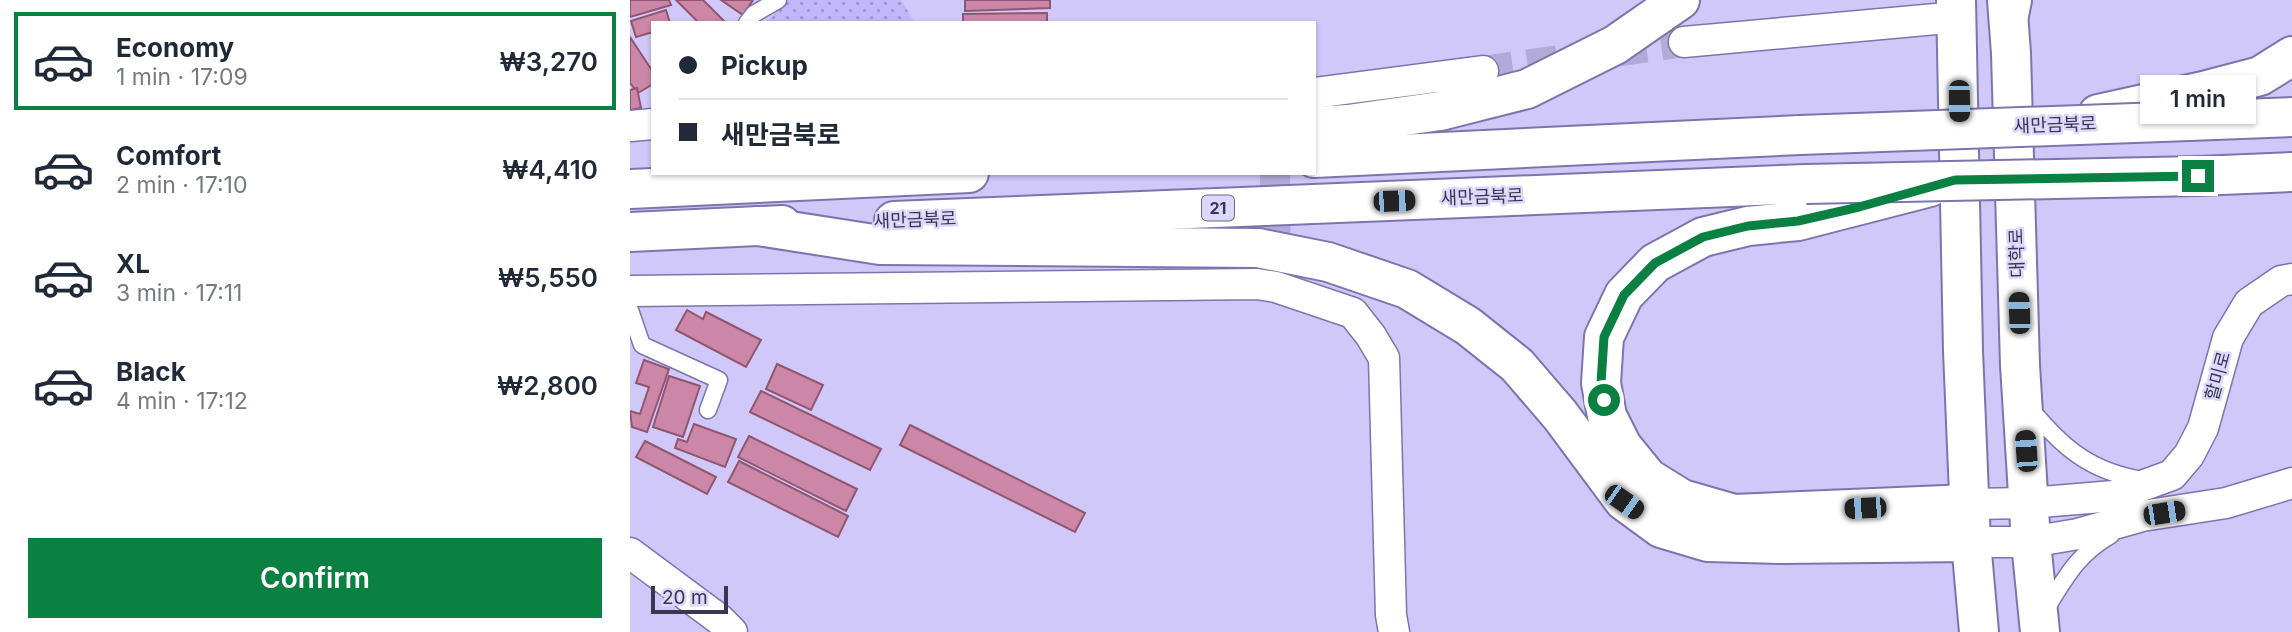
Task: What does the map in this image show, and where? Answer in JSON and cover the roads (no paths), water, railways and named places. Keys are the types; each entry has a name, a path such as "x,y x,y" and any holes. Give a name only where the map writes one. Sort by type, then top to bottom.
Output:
{"main road":[{"path":"1316,126 1440,111 1527,89 1615,45 1680,0"},
{"name":"대학로","path":"2009,5 2022,400 2031,542 2040,626"},
{"path":"1957,9 1963,351 1971,542 1979,632"},
{"path":"2196,106 2260,76 2292,56"},
{"name":"새만금북로","path":"1316,158 2045,125 2196,106 2292,117"},
{"name":"새만금북로","path":"630,232 1806,184 2292,173"},
{"path":"630,189 890,175"},
{"path":"1955,180 1798,221 1748,226 1703,237 1655,263 1624,295 1604,337 1601,383 1607,416 1622,446 1648,478 1682,499 1734,514 1969,504"},
{"path":"758,226 880,245 1258,248 1328,262 1406,289 1468,326 1517,365 1560,415 1624,502 1661,528 1708,542 1971,542"}],"street":[{"path":"1684,42 1957,9"},
{"path":"1316,93 1483,71"},
{"path":"630,126 651,124"},
{"name":"할미로","path":"1969,504 2029,503 2114,496 2172,475 2189,455 2203,428 2228,338 2249,303 2281,281 2292,279"},
{"path":"630,290 1257,284 1276,287 1353,313 1371,335 1384,358 1391,615 1394,632"},
{"path":"1971,542 2031,542 2095,530 2143,516 2226,503 2292,483"},
{"path":"630,553 719,619 732,632"}],"lane":[{"path":"749,21 773,1"},
{"path":"630,310 642,345 719,380 708,410"},
{"path":"2022,400 2053,436 2079,458 2124,477 2155,482"},
{"path":"2040,626 2072,567 2092,546 2143,516"}],"tunnel":[{"path":"1483,71 1684,42"},
{"path":"1275,175 1276,287"}]}
